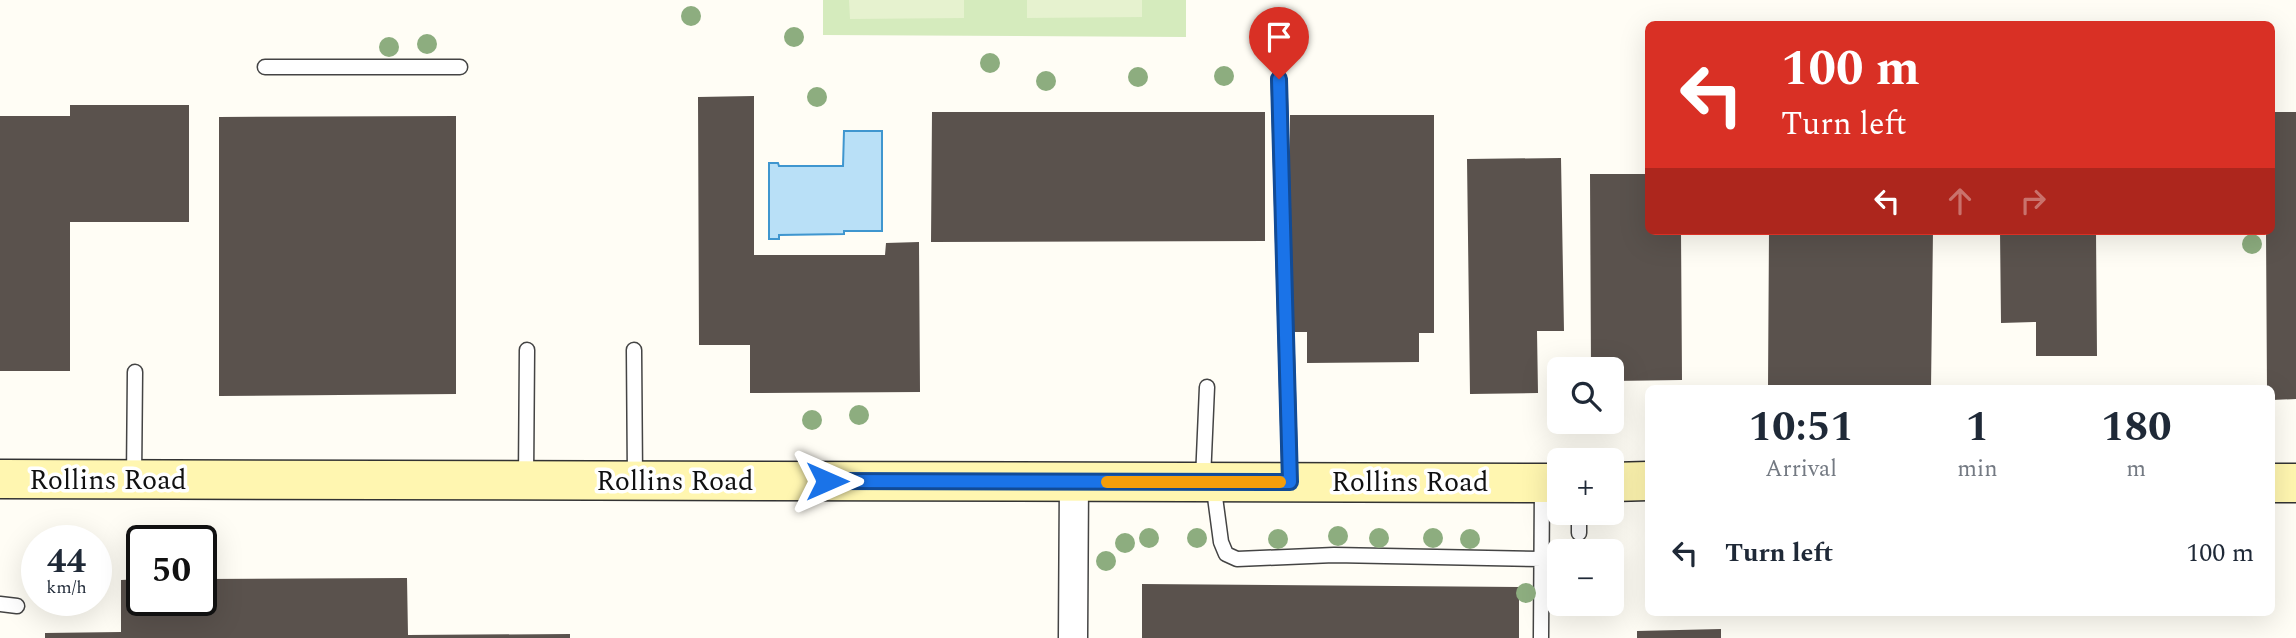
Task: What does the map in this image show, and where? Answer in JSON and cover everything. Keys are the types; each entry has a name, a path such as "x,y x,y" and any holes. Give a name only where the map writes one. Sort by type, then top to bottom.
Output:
{"main road":[{"name":"Rollins Road","path":"0,479 1547,483"},
{"path":"1624,482 1645,481"},
{"path":"2275,483 2296,483"}],"street":[{"path":"1073,638 1074,482"}],"lane":[{"path":"265,67 460,67"},
{"path":"1279,79 1290,482"},
{"path":"526,481 527,350"},
{"path":"634,351 635,481"},
{"path":"134,480 135,372"},
{"path":"1207,387 1208,481 1226,554 1237,559 1334,555 1542,559"},
{"path":"1541,638 1542,559 1547,517"},
{"path":"1578,525 1578,533"},
{"path":"0,604 17,606"}],"green space":[{"path":"823,0 1186,0 1186,37 823,35"},
{"path":"849,0 964,0 964,18 850,19"},
{"path":"1027,0 1142,0 1142,17 1027,18"}],"water":[{"path":"844,131 882,131 882,231 779,235 779,239 769,239 769,163 778,163 779,166 843,166"}],"building":[{"path":"754,96 754,255 885,255 886,243 919,242 920,392 750,393 750,345 699,345 698,97"},
{"path":"70,105 189,105 189,222 70,222 70,371 0,371 0,116 70,116"},
{"path":"932,112 1265,112 1265,241 931,242"},
{"path":"2275,112 2296,112 2296,399 2275,400 2275,385 2267,385 2266,235 2275,235"},
{"path":"1290,115 1434,115 1434,333 1419,333 1419,362 1307,363 1307,332 1289,332"},
{"path":"456,116 456,394 219,396 219,117"},
{"path":"1561,158 1564,331 1537,331 1538,393 1470,394 1467,159"},
{"path":"1590,174 1645,174 1645,235 1681,235 1682,380 1624,381 1624,357 1591,357"},
{"path":"1769,235 1933,235 1931,385 1768,385"},
{"path":"2000,235 2096,235 2097,356 2036,356 2036,322 2001,323"},
{"path":"407,578 408,635 570,634 570,638 45,638 45,633 121,632 121,580 126,580 126,616 217,616 217,579"},
{"path":"1142,584 1519,587 1519,638 1142,638"},
{"path":"1721,629 1721,638 1637,638 1637,631"}],"slow traffic":[{"path":"1107,482 1280,482"}],"route":[{"path":"827,481 1290,482 1279,79"}]}
